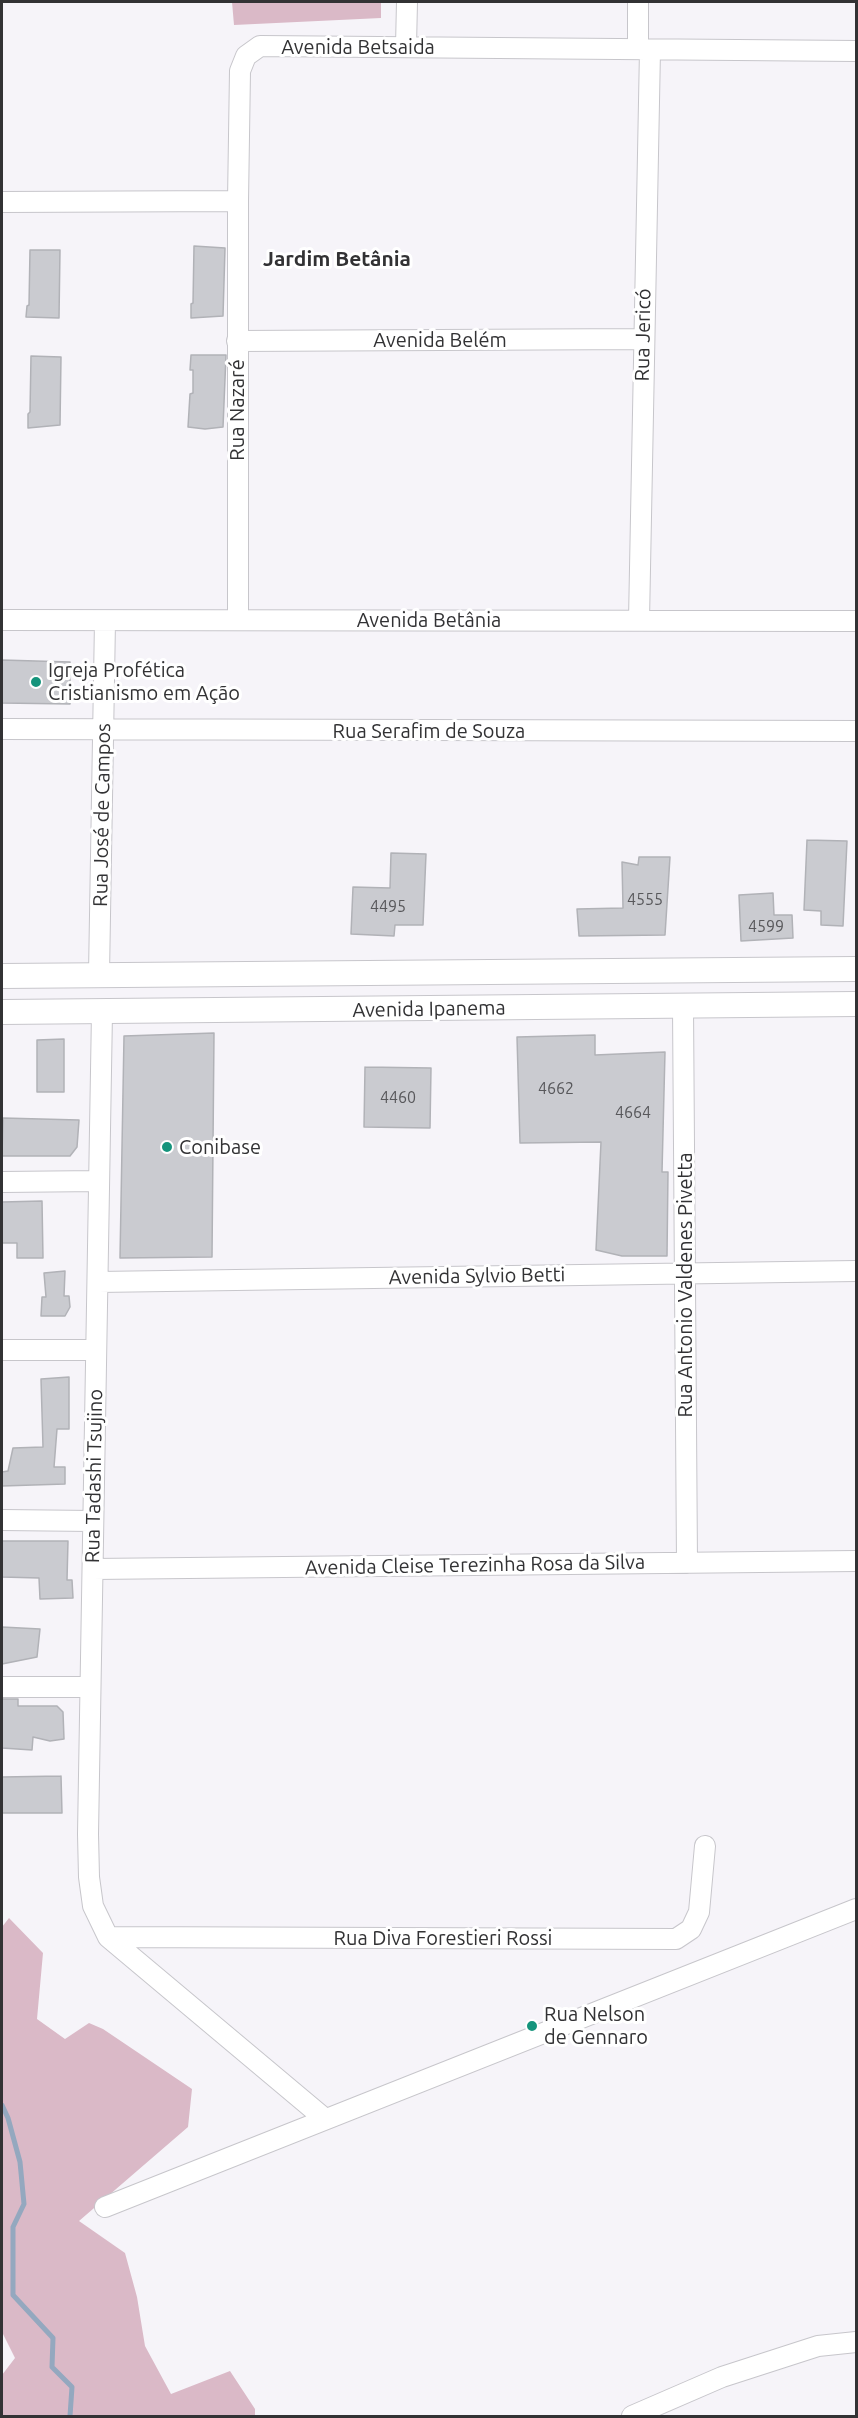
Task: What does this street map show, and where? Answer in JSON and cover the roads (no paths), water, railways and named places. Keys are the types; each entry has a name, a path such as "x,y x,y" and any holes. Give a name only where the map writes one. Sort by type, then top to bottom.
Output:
{"main road":[{"name":"Avenida Ipanema","path":"7,977 99,974 856,969"},
{"name":"Avenida Ipanema","path":"13,1012 856,1004"}],"street":[{"path":"406,46 408,2"},
{"name":"Rua Jericó","path":"638,2 644,49 639,620"},
{"name":"Avenida Betsaida","path":"238,201 240,71 246,56 260,46 856,51"},
{"path":"2,202 238,201"},
{"name":"Rua Nazaré","path":"238,201 238,620"},
{"name":"Avenida Belém","path":"237,341 643,339"},
{"name":"Avenida Betânia","path":"2,620 856,621"},
{"name":"Rua José de Campos","path":"99,974 105,621"},
{"name":"Rua Serafim de Souza","path":"2,729 856,731"},
{"path":"2,999 13,1012"},
{"name":"Rua Antonio Valdenes Pivetta","path":"683,1007 687,1563"},
{"name":"Rua Tadashi Tsujino","path":"102,1012 90,1688 89,1876 93,1906 108,1937"},
{"path":"2,1182 99,1181"},
{"name":"Avenida Sylvio Betti","path":"98,1282 856,1271"},
{"path":"2,1350 96,1350"},
{"path":"2,1520 93,1521"},
{"name":"Avenida Cleise Terezinha Rosa da Silva","path":"93,1569 856,1561"},
{"path":"2,1688 90,1688"},
{"name":"Rua Diva Forestieri Rossi","path":"108,1937 676,1939 691,1929 699,1912 705,1846"},
{"path":"105,2207 856,1909"},
{"path":"108,1937 325,2119"},
{"path":"632,2416 722,2377 818,2346 856,2342"}],"waterway":[{"path":"2,2105 8,2118 20,2162 24,2204 13,2227 13,2295 53,2338 52,2367 72,2387 70,2416"}],"place":[{"name":"Igreja Profética Cristianismo em Ação","path":"36,682"},
{"name":"Conibase","path":"167,1147"},
{"name":"Rua Nelson de Gennaro","path":"532,2026"}],"district":[{"name":"Jardim Betânia","path":"337,259"}]}
